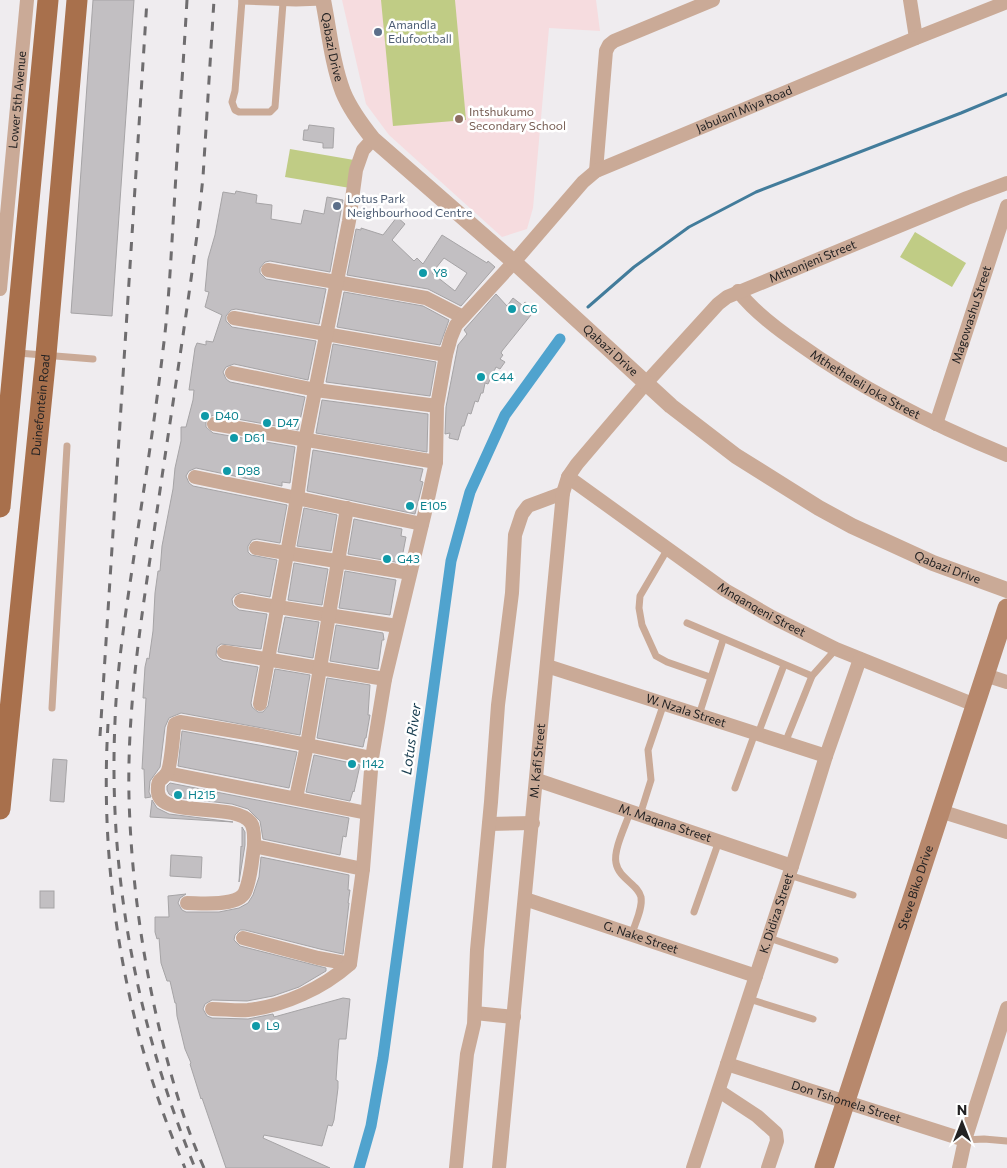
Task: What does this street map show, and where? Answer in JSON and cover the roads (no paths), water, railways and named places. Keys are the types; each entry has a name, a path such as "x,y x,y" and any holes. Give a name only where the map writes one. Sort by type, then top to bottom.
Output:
{"main road":[{"path":"0,507 48,0"},
{"name":"Duinefontein Road","path":"0,810 46,355 77,0"},
{"name":"Steve Biko Drive","path":"824,1168 1007,608"}],"street":[{"name":"Lower 5th Avenue","path":"0,289 27,0"},
{"path":"596,171 606,51 609,45 614,40 712,0"},
{"path":"910,0 916,38"},
{"name":"Qabazi Drive","path":"323,1 337,73 342,88 350,106 373,139 514,262 671,406 736,456 818,508 891,545 933,563 1007,590"},
{"name":"Jabulani Miya Road","path":"350,964 363,868 372,758 385,680 436,462 437,406 446,355 453,330 583,182 596,171 1007,2"},
{"path":"260,704 297,498 305,441 349,221 359,159 363,150 373,139"},
{"name":"Mthonjeni Street","path":"646,383 718,304 738,291 1007,183"},
{"name":"Magowashu Street","path":"936,424 1007,206"},
{"path":"268,270 426,298 463,317"},
{"name":"Mthetheleli Joka Street","path":"738,291 744,300 786,334 831,366 885,399 1007,455"},
{"path":"234,318 446,355"},
{"path":"232,373 316,390 437,406"},
{"name":"M. Kafi Street","path":"499,1168 564,493 568,478 576,464 646,383"},
{"path":"214,424 436,462"},
{"path":"195,477 422,524"},
{"name":"Mnqanqeni Street","path":"568,478 724,590 772,617 836,649 975,705"},
{"path":"456,1168 463,1088 475,1013 477,950 496,730 509,628 516,529 522,514 528,506 564,493"},
{"path":"296,798 307,745 347,508"},
{"path":"256,548 410,573"},
{"path":"241,601 397,626"},
{"path":"224,652 385,680"},
{"name":"K. Didiza Street","path":"693,1168 791,871 826,756 860,659"},
{"name":"W. Nzala Street","path":"547,666 826,756"},
{"path":"985,675 1007,682"},
{"path":"187,903 230,902 242,896 248,883 254,846 251,823 242,817 224,812 170,805 164,803 158,794 160,780 167,774 176,724 180,722 372,758"},
{"path":"167,774 368,813"},
{"name":"M. Maqana Street","path":"537,780 719,841 791,871"},
{"path":"940,811 1007,832"},
{"path":"489,824 533,823"},
{"path":"254,846 363,868"},
{"name":"G. Nake Street","path":"525,899 756,976"},
{"path":"244,938 318,958 350,964"},
{"path":"212,1009 247,1010 277,1003 310,992 325,984 350,964"},
{"path":"960,1168 965,1140 1007,1008"},
{"path":"475,1013 514,1017"},
{"name":"Don Tshomela Street","path":"727,1064 965,1140"},
{"path":"719,1091 757,1116 774,1130 777,1140 768,1168"}],"lane":[{"path":"283,3 275,107 266,113 239,112 232,106 235,91 242,0 283,3 323,1"},
{"path":"15,353 93,359"},
{"path":"52,708 67,446"},
{"path":"668,550 640,596 639,608 642,625 656,656 667,662 710,677"},
{"path":"687,623 723,640 812,676"},
{"path":"699,715 723,640"},
{"path":"785,743 812,676 836,649"},
{"path":"735,788 784,665"},
{"path":"632,934 641,896 621,875 615,861 616,851 651,780 648,750 664,703"},
{"path":"694,912 719,841"},
{"path":"791,871 853,895"},
{"path":"769,938 835,960"},
{"path":"749,999 813,1020"},
{"path":"965,1140 984,1138 1007,1141"}],"waterway":[{"path":"588,307 634,267 689,227 756,192 1007,94"},
{"name":"Lotus River","path":"359,1168 371,1126 383,1058 451,561 470,492 505,415 560,339"}],"railway":[{"path":"100,736 147,0"},
{"path":"187,0 167,315 120,659 116,700 114,779 116,836 122,893 142,1005 157,1060 195,1168"},
{"path":"204,1168 183,1115 172,1078 158,1023 147,967 138,911 132,854 129,764 130,730 140,631 197,235 203,177 214,0"},
{"path":"108,724 106,780 108,837 113,894 121,950 146,1062 185,1168"}],"place":[{"name":"Amandla Edufootball","path":"378,32"},
{"name":"Intshukumo Secondary School","path":"459,119"},
{"name":"Lotus Park Neighbourhood Centre","path":"337,206"},
{"name":"Y8","path":"423,273"},
{"name":"C6","path":"512,309"},
{"name":"C44","path":"481,377"},
{"name":"D40","path":"205,416"},
{"name":"D47","path":"267,423"},
{"name":"D61","path":"234,438"},
{"name":"D98","path":"227,471"},
{"name":"E105","path":"410,506"},
{"name":"G43","path":"387,559"},
{"name":"I142","path":"352,764"},
{"name":"H215","path":"178,795"},
{"name":"L9","path":"256,1026"}]}
